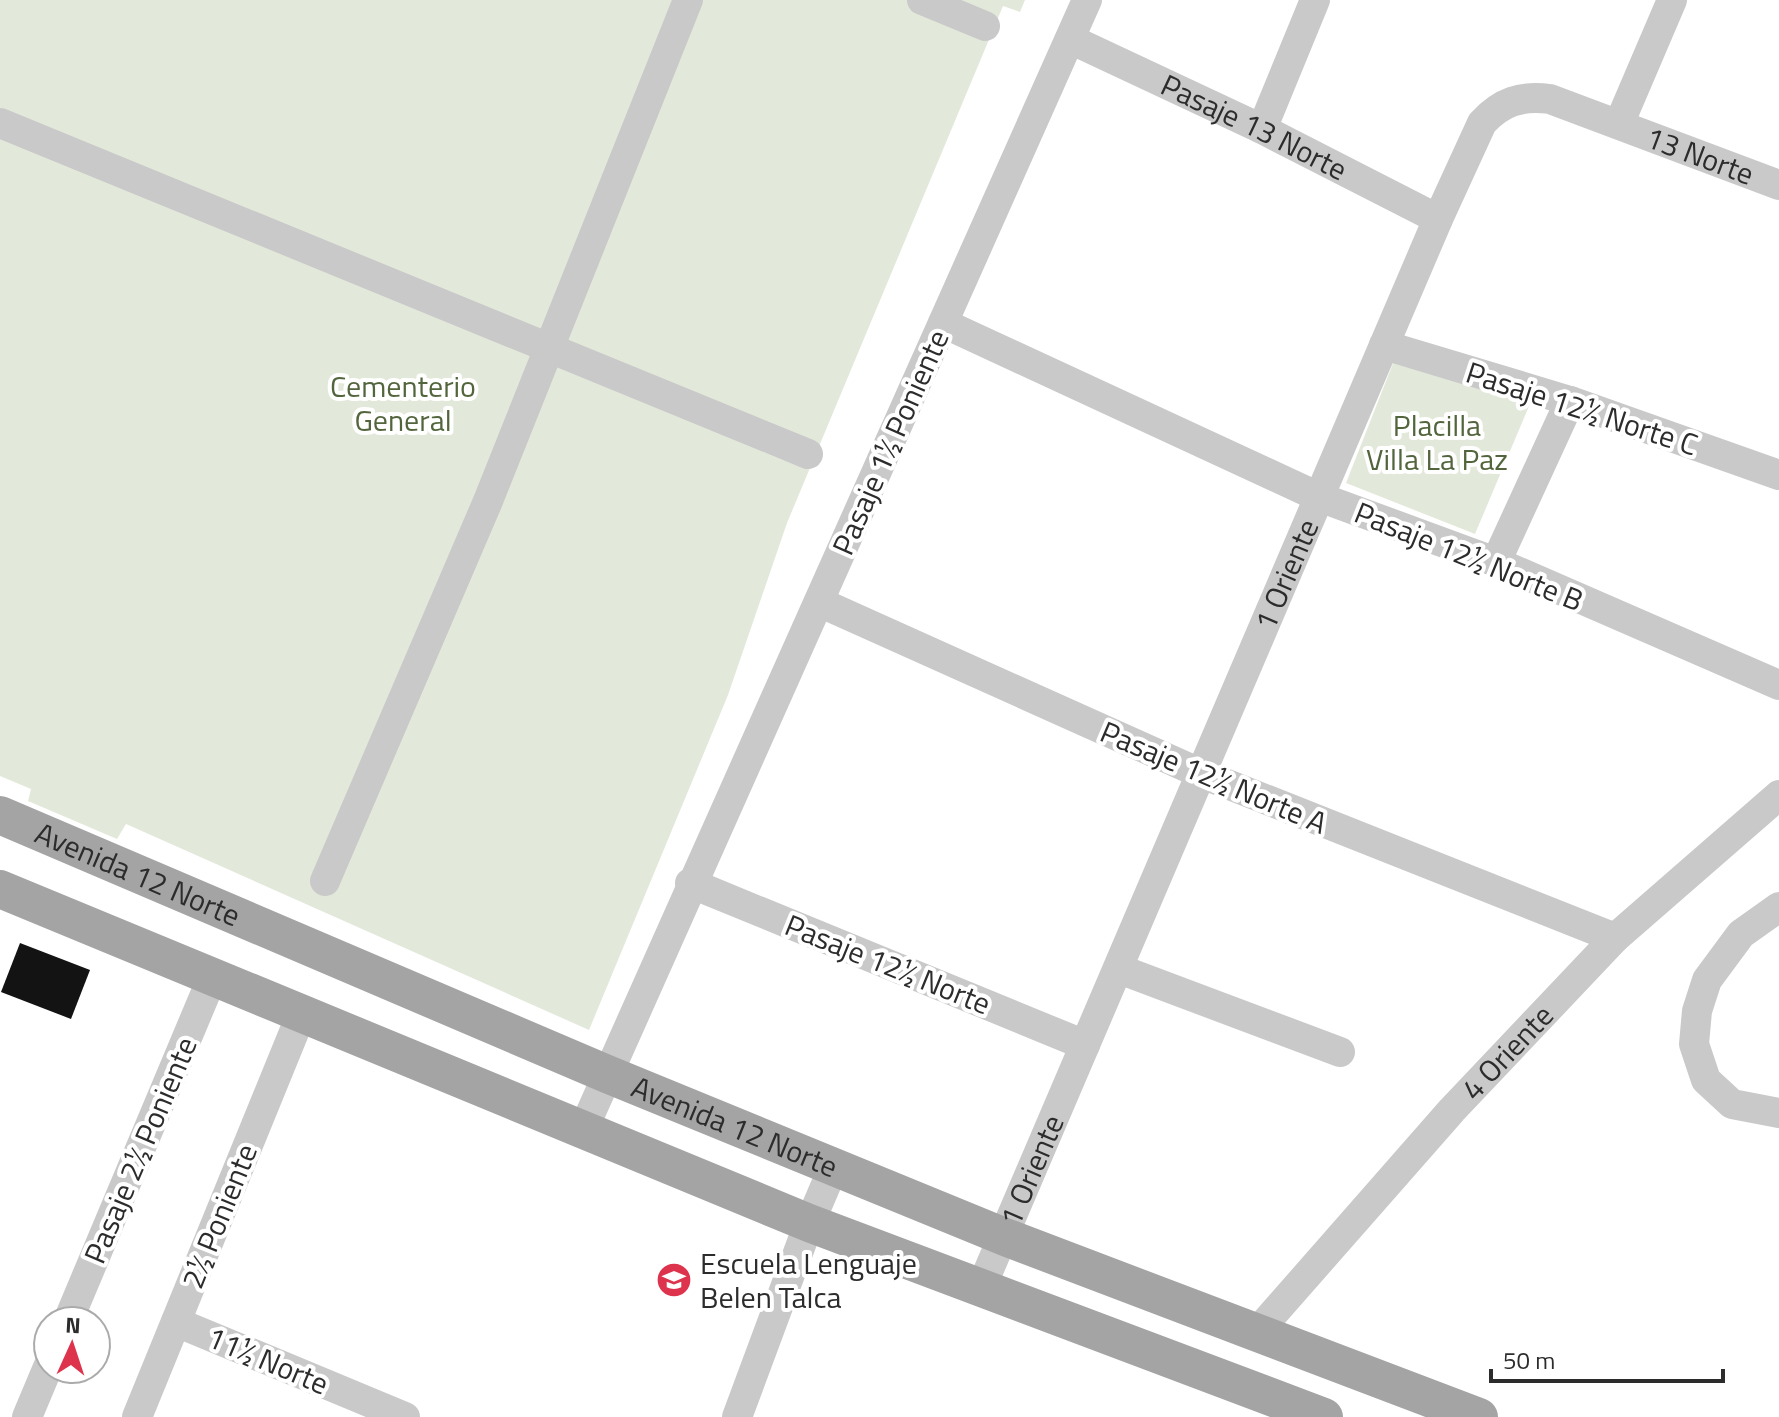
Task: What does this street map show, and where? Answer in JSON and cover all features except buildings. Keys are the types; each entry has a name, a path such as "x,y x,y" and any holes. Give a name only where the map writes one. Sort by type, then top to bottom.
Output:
{"main road":[{"name":"Avenida 12 Norte","path":"0,815 607,1074 1005,1237 1479,1417"},
{"name":"Avenida 12 Norte","path":"0,889 809,1223 1324,1417"}],"street":[{"path":"325,881 488,501 688,0"},
{"path":"922,0 985,26"},
{"name":"Pasaje 1½ Poniente","path":"583,1130 690,883 819,602 1087,0"},
{"path":"1262,129 1315,0"},
{"path":"1619,124 1672,0"},
{"name":"Pasaje 13 Norte","path":"1070,39 1262,129 1438,219"},
{"name":"1 Oriente","path":"981,1288 1438,219 1482,123 1505,104 1519,98 1550,99 1619,124"},
{"path":"0,123 808,454"},
{"name":"13 Norte","path":"1619,124 1779,185"},
{"name":"Pasaje 12½ Norte B","path":"943,323 1319,497 1496,562 1779,685"},
{"name":"Pasaje 12½ Norte C","path":"1384,345 1570,401 1779,475"},
{"path":"1496,562 1570,401"},
{"name":"Pasaje 12½ Norte A","path":"819,602 1202,774 1615,938"},
{"name":"4 Oriente","path":"1258,1331 1452,1110 1615,938 1779,795"},
{"name":"Pasaje 12½ Norte","path":"690,883 1085,1045"},
{"path":"1779,907 1741,934 1707,980 1697,1011 1694,1044 1706,1080 1732,1104 1779,1113"},
{"path":"1119,969 1340,1052"},
{"name":"Pasaje 2½ Poniente","path":"75,1305 212,978"},
{"name":"2½ Poniente","path":"137,1417 301,1015"},
{"path":"737,1417 809,1223 834,1166"},
{"name":"11½ Norte","path":"176,1322 405,1417"},
{"path":"27,1417 40,1385"}],"green space":[{"name":"Cementerio General","path":"0,0 1025,0 1020,12 1003,6 787,523 728,695 589,1030 126,824 117,839 28,801 31,789 0,776"},
{"name":"Placilla Villa La Paz","path":"1399,348 1532,399 1475,534 1346,483"}],"place":[{"name":"Escuela Lenguaje Belen Talca","path":"674,1280"}]}
